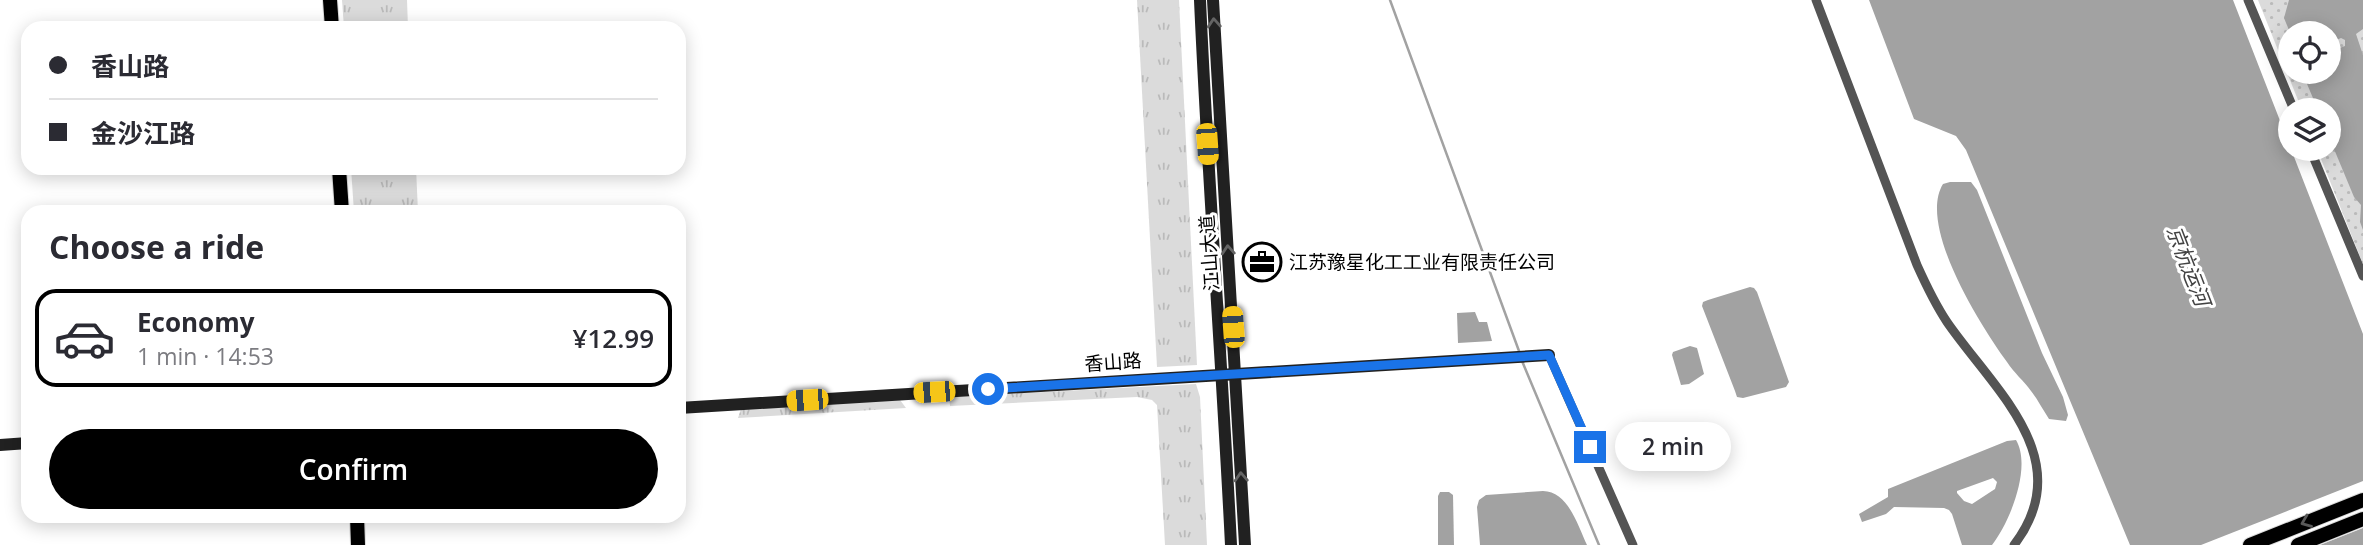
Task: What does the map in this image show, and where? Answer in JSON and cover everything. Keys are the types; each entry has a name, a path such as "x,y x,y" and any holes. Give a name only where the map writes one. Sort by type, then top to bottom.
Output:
{"main road":[{"path":"330,0 332,21"},
{"path":"340,175 342,205"},
{"path":"2250,545 2363,500"},
{"path":"2298,545 2363,519"},
{"path":"357,523 358,545"}],"street":[{"name":"江山大道","path":"1200,0 1207,144 1245,545"},
{"name":"江山大道","path":"1213,0 1229,374 1231,545"},
{"path":"1816,0 1917,265 1933,299 2020,420 2034,449 2038,468 2036,493 2024,532 2014,545"},
{"path":"2248,0 2289,98"},
{"path":"2315,161 2363,276"},
{"name":"香山路","path":"686,408 1549,355"},
{"path":"1549,355 1633,545"},
{"path":"0,445 21,444"}],"green space":[{"path":"342,0 407,0 408,21 344,21"},
{"path":"1137,0 1179,0 1197,365 1157,367"},
{"path":"2258,0 2363,0 2363,264 2322,161 2341,161 2341,98 2297,98 2292,84 2341,84 2341,21 2278,21 2278,50"},
{"path":"351,175 416,175 418,205 354,205"},
{"path":"1196,384 1200,397 1207,545 1165,545 1157,405 1152,400 1137,397 950,406 949,397"},
{"path":"900,400 906,408 738,418 741,409"}],"water":[{"name":"京杭运河","path":"1869,0 2233,0 2278,116 2278,161 2296,161 2363,334 2363,545 2130,545 1966,150 1956,136 1914,119"},
{"path":"2289,0 2363,0 2363,29 2356,34 2363,55 2363,230 2360,222 2361,205 2354,197 2339,161 2341,98 2313,98 2307,84 2341,84 2341,48 2345,46 2345,40 2341,38 2341,21 2285,21"},
{"path":"1971,182 1977,190 2042,353 2063,397 2068,415 2066,421 2049,419 2034,394 1996,346 1956,276 1945,250 1937,202 1943,184"},
{"path":"1750,287 1757,292 1789,382 1786,387 1743,398 1737,397 1702,306 1703,302 1708,300"},
{"path":"1475,312 1479,322 1487,322 1492,341 1458,343 1457,313"},
{"path":"1690,346 1697,348 1704,374 1689,384 1681,385 1672,355 1673,352"},
{"path":"2016,440 2020,451 2020,479 2012,509 1992,545 1962,545 1952,514 1944,508 1894,507 1886,514 1862,522 1859,514 1888,497 1888,489 2007,441","holes":["1993,478 1997,482 1995,489 1972,504 1964,501 1957,493"]},
{"path":"1543,491 1552,493 1566,503 1587,545 1480,545 1477,507 1479,500 1486,495"},
{"path":"1440,492 1453,495 1454,545 1438,545"}],"pier":[{"path":"2363,481 2363,528 2320,545 2201,545"}],"waterway":[{"path":"1390,0 1519,351"},
{"path":"1522,361 1599,545"}],"place":[{"name":"江苏豫星化工工业有限责任公司","path":"1262,262"}],"route":[{"path":"988,389 1549,355 1590,447"}]}
